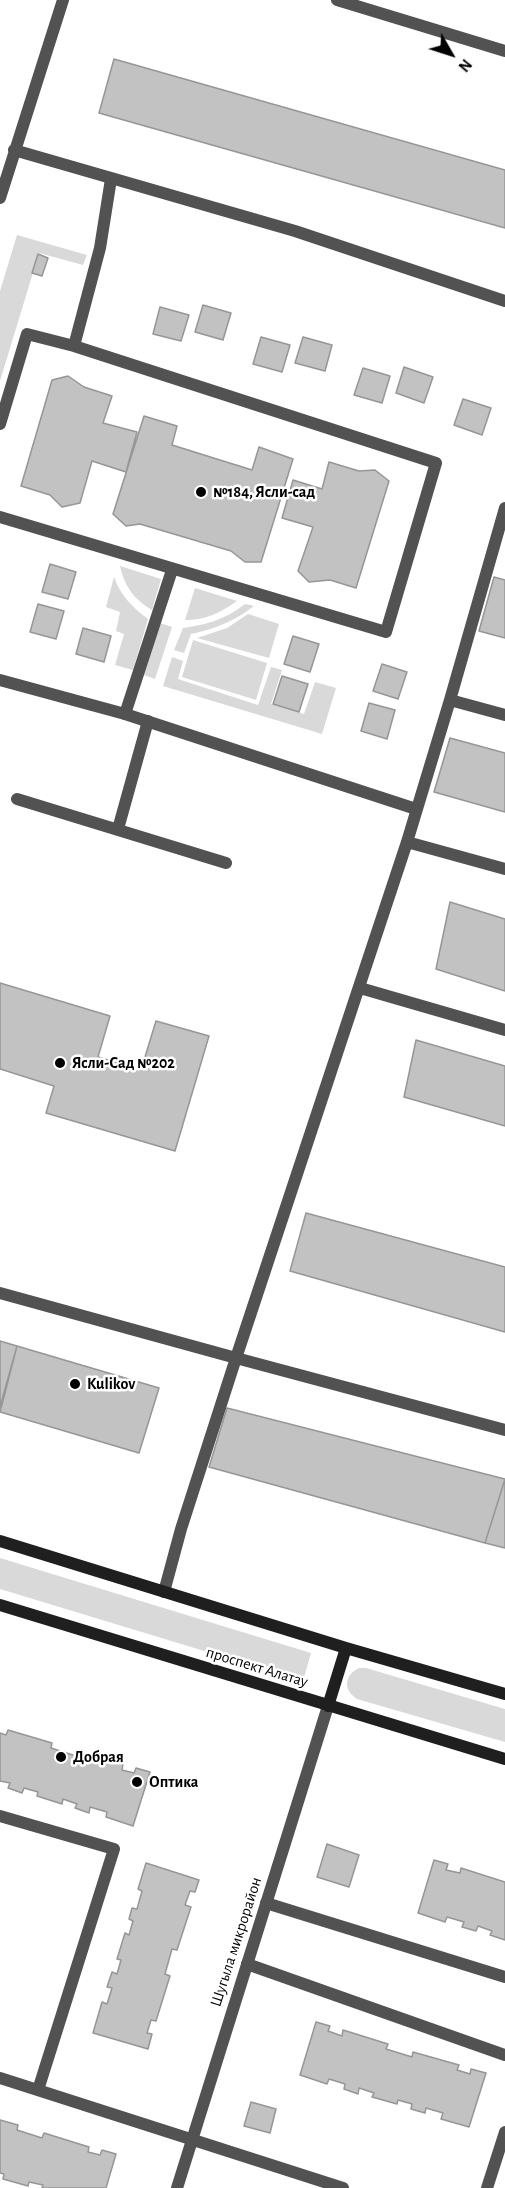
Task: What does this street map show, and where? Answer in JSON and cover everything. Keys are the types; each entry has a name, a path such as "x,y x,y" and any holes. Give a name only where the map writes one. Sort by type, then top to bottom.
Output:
{"main road":[{"path":"0,1541 346,1648 505,1694"},
{"name":"проспект Алатау","path":"0,1605 505,1759"},
{"path":"328,1706 346,1648"}],"street":[{"path":"0,198 63,0"},
{"path":"337,0 505,51"},
{"path":"14,150 295,231 505,302"},
{"path":"74,346 100,248 111,179"},
{"path":"0,424 27,334 74,346 436,463 386,632 0,517"},
{"path":"164,1592 181,1528 236,1358 407,842 505,508"},
{"path":"125,714 172,570"},
{"path":"0,680 148,721 416,809"},
{"path":"450,700 505,715"},
{"path":"118,829 148,721"},
{"path":"17,799 226,862"},
{"path":"407,842 505,869"},
{"path":"360,988 505,1030"},
{"path":"0,1293 505,1430"},
{"name":"Шугыла микрорайон","path":"177,2188 190,2140 328,1706"},
{"path":"0,1816 114,1849 38,2090"},
{"path":"266,1903 505,1977"},
{"path":"247,1964 505,2055"},
{"path":"0,2078 343,2188"},
{"path":"487,2188 505,2132"}],"shaded area":[{"path":"17,235 87,255 83,265 39,253 0,381 0,291"},
{"path":"120,566 161,579 152,610 140,602 131,591"},
{"path":"114,577 128,601 148,619 133,670 115,665 124,634 116,631 120,612 106,607"},
{"path":"195,588 237,601 212,615 185,620"},
{"path":"245,604 254,606 224,624 191,634 184,653 174,650 183,628 216,620"},
{"path":"248,614 279,624 269,658 197,638 227,628"},
{"path":"160,623 172,627 155,679 144,675"},
{"path":"193,640 267,663 256,700 182,677"},
{"path":"172,657 183,661 178,679 258,705 271,667 282,670 271,704 304,714 315,682 336,688 322,734 163,686"},
{"path":"0,1558 311,1653 303,1681 0,1589"},
{"path":"359,1668 366,1668 505,1709 505,1742 357,1699 349,1691 347,1683 350,1675"}],"building":[{"path":"114,59 505,170 505,228 99,113"},
{"path":"38,254 48,258 42,276 32,273"},
{"path":"203,305 231,313 223,340 195,332"},
{"path":"160,307 189,315 181,341 153,334"},
{"path":"261,337 290,345 282,372 253,364"},
{"path":"303,337 332,345 325,371 295,363"},
{"path":"404,367 433,377 424,403 396,393"},
{"path":"363,368 390,376 382,403 354,395"},
{"path":"68,376 84,387 112,396 103,423 137,432 126,472 92,461 80,503 62,507 50,495 21,486 52,380"},
{"path":"463,399 491,408 482,435 454,425"},
{"name":"№184, Ясли-сад","path":"144,416 177,426 172,445 252,470 259,447 293,459 261,562 245,562 231,551 140,524 126,526 113,514"},
{"path":"329,462 359,471 375,470 389,481 356,588 330,580 309,582 298,571 313,527 282,518 293,480 322,489"},
{"path":"50,564 76,572 68,599 42,592"},
{"path":"494,577 505,580 505,638 479,631"},
{"path":"38,604 64,611 56,639 30,632"},
{"path":"83,628 111,636 104,662 76,654"},
{"path":"293,636 319,644 310,672 284,664"},
{"path":"382,664 407,672 398,699 373,691"},
{"path":"282,676 308,684 299,712 273,704"},
{"path":"369,703 395,710 387,739 361,731"},
{"path":"450,738 505,753 505,812 434,792"},
{"path":"450,902 505,919 505,991 436,969"},
{"name":"Ясли-Сад №202","path":"0,983 110,1016 98,1057 141,1070 156,1021 209,1036 175,1151 46,1113 54,1086 0,1069"},
{"path":"416,1040 505,1066 505,1126 404,1097"},
{"path":"306,1213 505,1267 505,1332 290,1271"},
{"path":"0,1341 17,1346 0,1407"},
{"path":"17,1346 159,1388 139,1453 0,1412"},
{"path":"227,1408 505,1479 485,1543 209,1467"},
{"path":"505,1479 505,1548 485,1543"},
{"path":"8,1730 52,1743 51,1748 76,1756 77,1751 123,1764 122,1770 134,1773 136,1768 150,1772 133,1826 106,1817 107,1812 90,1807 89,1813 75,1808 77,1804 63,1799 62,1804 37,1796 38,1792 24,1788 22,1793 8,1788 10,1783 0,1781 0,1733 6,1735"},
{"path":"327,1844 359,1855 349,1887 317,1877"},
{"path":"434,1860 448,1864 446,1870 460,1873 461,1868 505,1882 505,1940 490,1935 492,1931 478,1926 476,1931 462,1927 464,1922 447,1917 445,1922 418,1913"},
{"path":"146,1863 199,1880 195,1892 190,1891 185,1905 191,1907 177,1950 172,1949 165,1974 170,1976 156,2021 151,2020 147,2033 152,2034 148,2049 93,2033 102,2002 107,2004 112,1988 107,1987 112,1972 117,1974 121,1960 117,1959 125,1933 129,1935 133,1921 129,1919 132,1908 137,1909 142,1891 138,1889"},
{"path":"316,2022 330,2026 328,2031 342,2036 343,2030 388,2044 386,2049 412,2057 413,2052 459,2065 457,2070 470,2074 471,2069 486,2073 469,2127 441,2119 443,2113 426,2108 425,2113 411,2109 412,2104 398,2100 397,2104 372,2097 374,2093 359,2088 358,2094 344,2089 345,2084 329,2079 327,2084 300,2075"},
{"path":"251,2102 276,2109 270,2133 244,2126"},
{"path":"0,2120 18,2125 17,2130 42,2138 44,2133 89,2147 88,2152 100,2155 102,2150 116,2154 106,2188 42,2188 43,2185 29,2182 28,2186 3,2179 4,2174 0,2173"}],"place":[{"name":"№184, Ясли-сад","path":"201,492"},
{"name":"Ясли-Сад №202","path":"60,1063"},
{"name":"Kulikov","path":"75,1384"},
{"name":"Добрая","path":"61,1757"},
{"name":"Оптика","path":"137,1782"}]}
